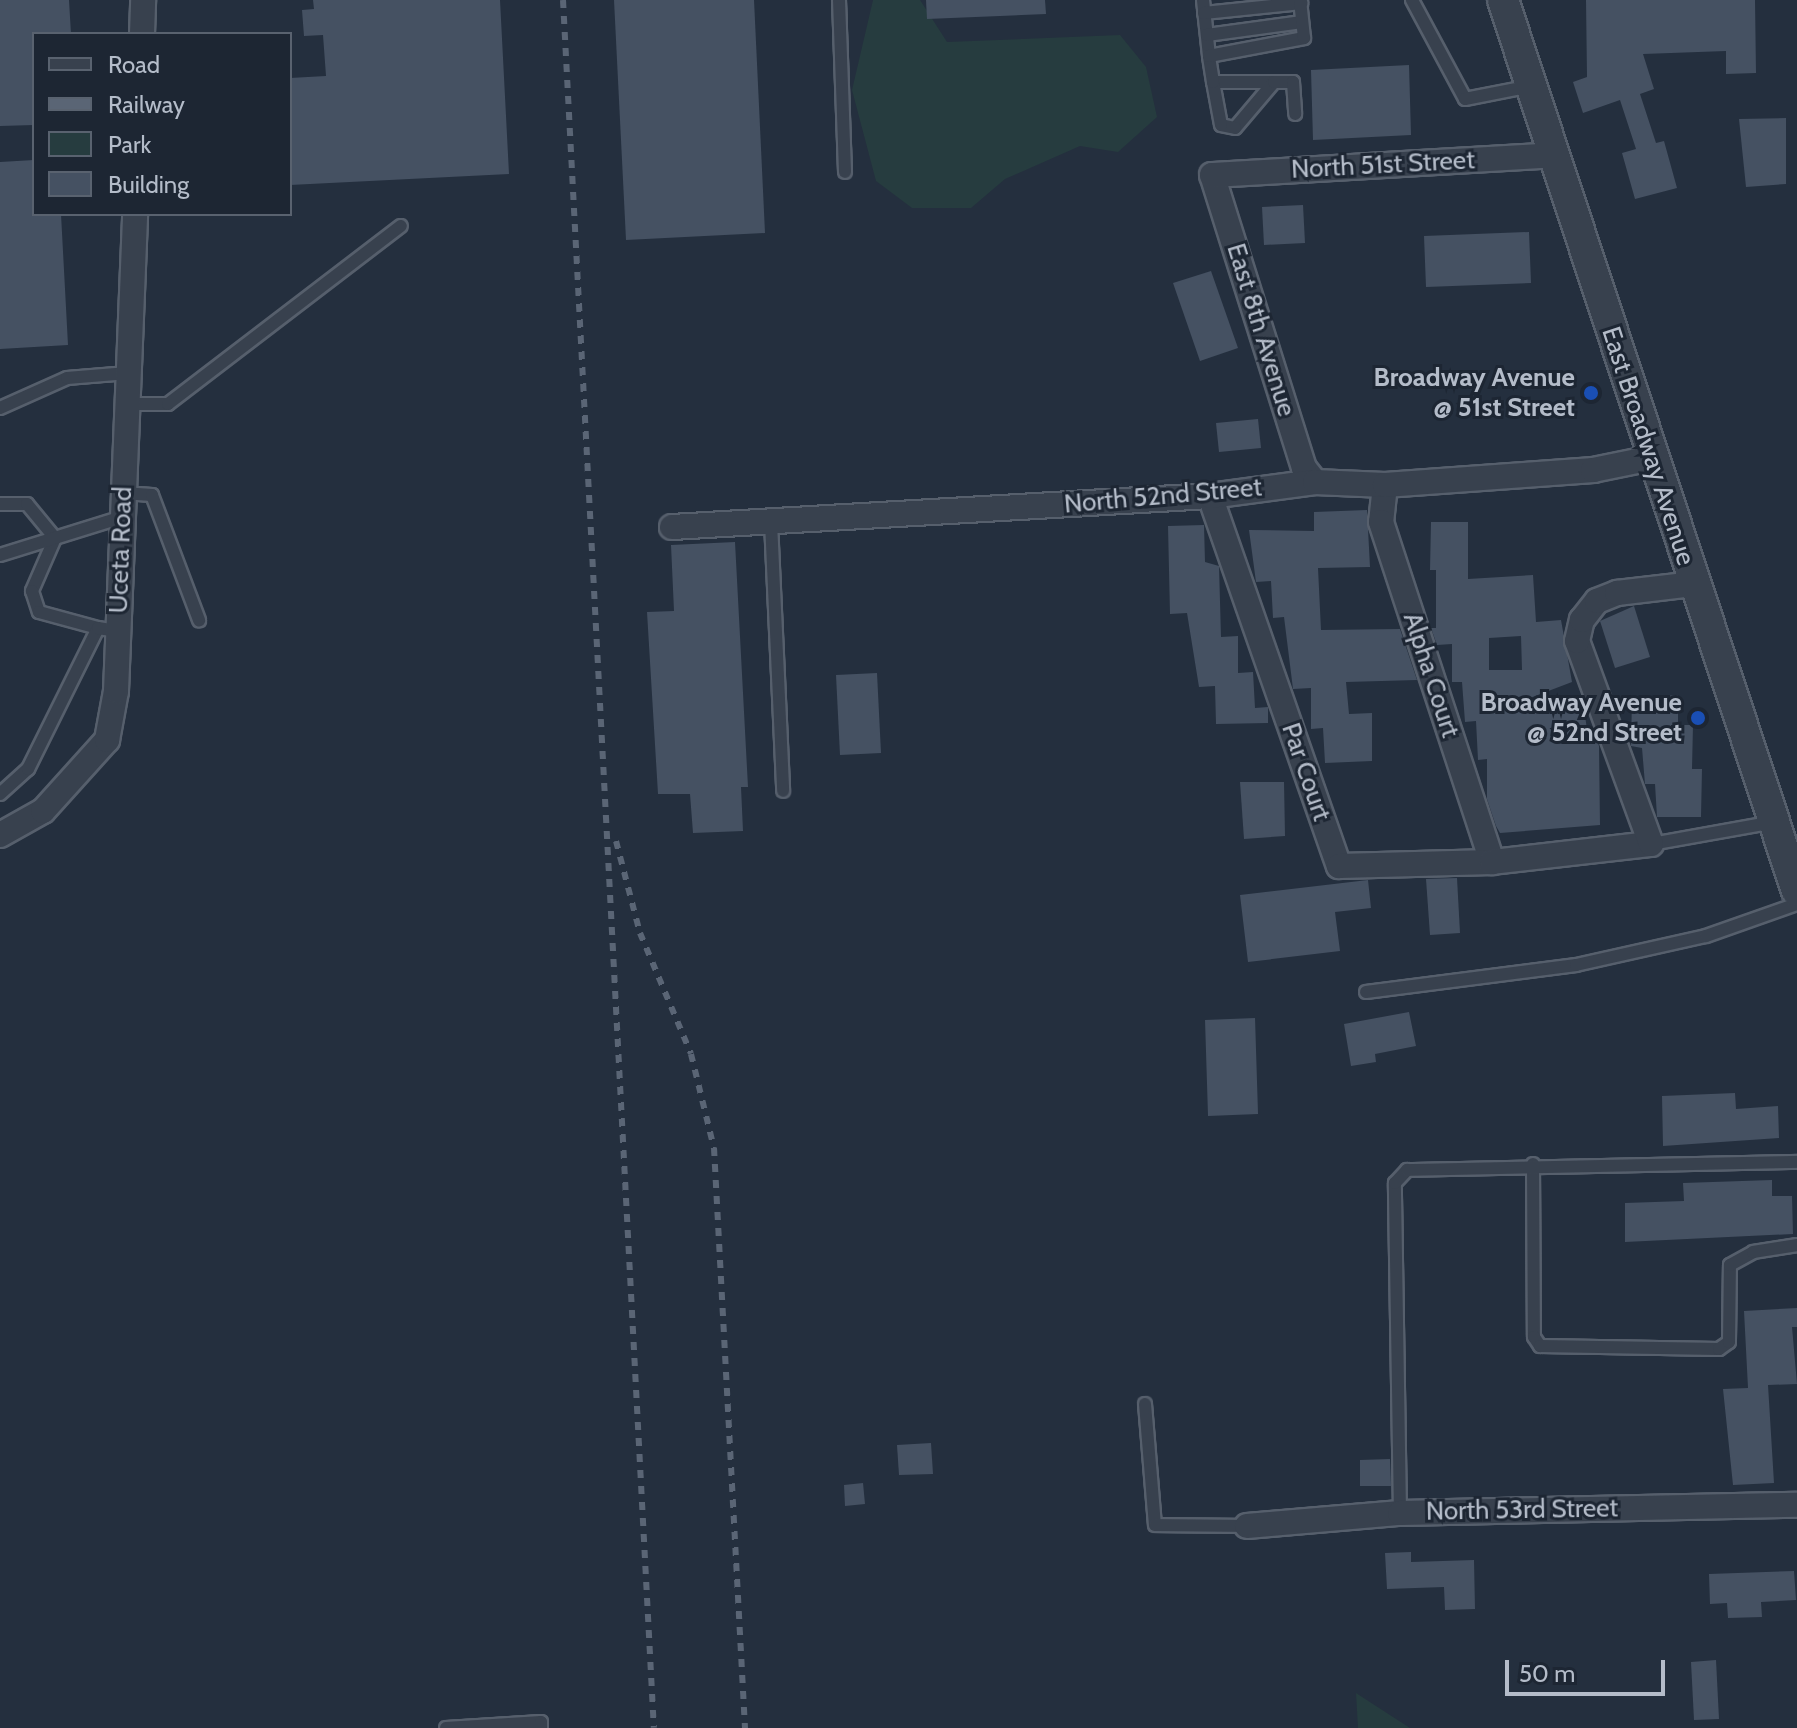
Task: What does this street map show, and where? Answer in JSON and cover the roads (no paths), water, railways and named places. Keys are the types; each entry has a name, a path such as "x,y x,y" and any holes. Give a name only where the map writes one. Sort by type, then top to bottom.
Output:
{"street":[{"path":"142,32 143,0"},
{"name":"East Broadway Avenue","path":"1503,0 1652,458 1795,877"},
{"name":"North 51st Street","path":"1212,175 1554,155"},
{"name":"East 8th Avenue","path":"1212,175 1304,468 1315,482"},
{"name":"Uceta Road","path":"0,835 43,811 107,740 108,629 123,505 135,216"},
{"name":"North 52nd Street","path":"672,527 1210,496 1315,482 1385,485 1593,470 1652,458"},
{"name":"Alpha Court","path":"1385,485 1381,522 1492,862"},
{"name":"Par Court","path":"1210,496 1339,866 1492,862 1651,844"},
{"path":"1651,844 1577,641 1582,620 1597,601 1617,593 1694,584"},
{"name":"North 53rd Street","path":"1247,1526 1400,1513 1797,1505"}],"lane":[{"path":"839,0 845,172"},
{"path":"1412,0 1465,99 1531,86"},
{"path":"1209,56 1304,38 1300,2 1204,6 1209,56 1221,125 1235,128 1274,82"},
{"path":"1207,35 1302,22"},
{"path":"1213,82 1293,82 1295,114"},
{"path":"127,404 168,404 401,226"},
{"path":"0,408 67,378 128,373"},
{"path":"0,555 55,538 123,505 152,495 199,620"},
{"path":"0,504 27,504 55,538"},
{"path":"771,522 783,791"},
{"path":"0,794 28,769 108,629 39,612 32,591 55,538"},
{"path":"1651,844 1706,838 1774,822"},
{"path":"1366,992 1576,965 1706,936 1797,904"},
{"path":"1400,1513 1395,1183 1407,1170 1533,1164 1797,1162"},
{"path":"1533,1164 1534,1337 1540,1346 1719,1349 1729,1342 1730,1265 1753,1252 1797,1245"},
{"path":"1145,1404 1155,1525 1247,1526"},
{"path":"446,1728 541,1722 541,1728"}],"railway":[{"path":"563,0 654,1728"},
{"path":"616,841 640,933 691,1054 714,1148 745,1728"}],"place":[{"name":"Broadway Avenue @ 51st Street","path":"1591,393"},
{"name":"Broadway Avenue @ 52nd Street","path":"1698,718"}]}
